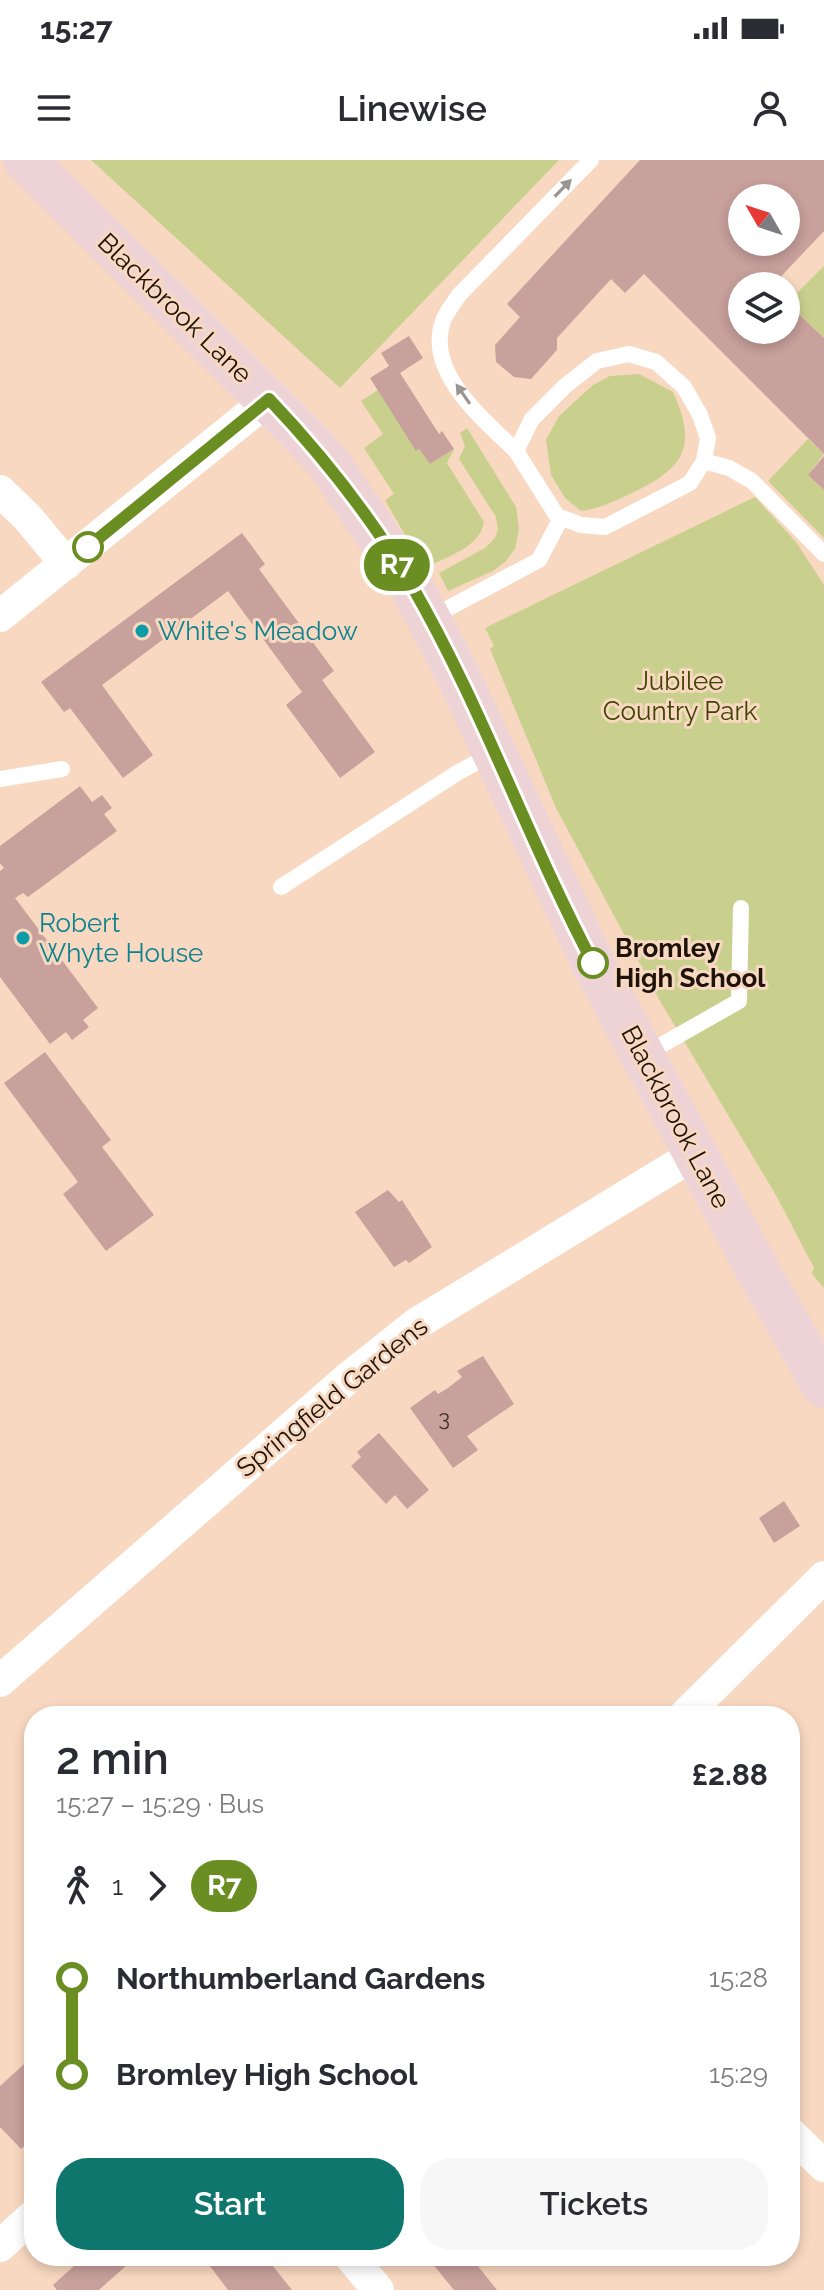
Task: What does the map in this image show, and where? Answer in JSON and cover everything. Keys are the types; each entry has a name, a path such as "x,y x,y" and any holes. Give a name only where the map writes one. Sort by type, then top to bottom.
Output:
{"street":[{"name":"Blackbrook Lane","path":"25,160 269,399 330,465 410,584 577,930 695,1154 824,1386"},
{"path":"0,616 269,399"},
{"path":"0,491 28,518 66,564"},
{"name":"Springfield Gardens","path":"0,1681 347,1379 416,1324 695,1154"},
{"path":"694,1706 824,1577"},
{"path":"800,2143 824,2166"},
{"path":"0,2246 24,2224"},
{"path":"358,2266 378,2290"}],"lane":[{"path":"516,451 532,419 565,386 597,361 629,354 656,362 684,387 700,415 708,438 704,461 690,483 605,527 581,525 561,518 516,451 475,412 443,365 438,345 443,319 459,295 591,160"},
{"path":"704,461 729,468 752,481 824,554"},
{"path":"429,619 539,560 561,518"},
{"path":"281,887 457,773 494,753"},
{"path":"0,779 62,769"},
{"path":"642,1055 739,1001 741,908"}],"green space":[{"path":"91,160 559,160 340,388"},
{"path":"824,266 824,338 800,315 800,290"},
{"path":"639,374 673,392 684,426 682,452 676,463 652,483 608,504 581,511 565,498 551,475 546,440 559,416 593,385 610,376"},
{"path":"378,390 416,450 419,449 430,464 454,449 447,463 484,522 476,539 469,545 424,568 385,500 394,494 364,448 383,434 361,401"},
{"path":"467,428 516,507 519,529 515,549 505,562 493,571 448,591 439,573 485,548 495,538 498,529 496,517 459,459 465,446 460,433"},
{"path":"808,439 824,454 808,475 824,490 824,538 768,481"},
{"name":"Jubilee Country Park","path":"755,497 796,542 824,585 824,1288 812,1274 814,1268 777,1197 660,1001 556,808 490,649 494,646 485,628"}],"building":[{"path":"640,160 824,160 824,231 785,272 728,272 728,344 800,344 800,315 824,338 824,454 644,274 625,293 611,279 557,338 557,350 531,379 514,377 496,362 495,345 520,317 507,304"},
{"path":"409,336 423,358 400,373 439,434 442,431 454,449 430,464 419,449 416,451 370,378 389,366 381,353"},
{"path":"824,456 824,490 808,475"},
{"name":"White's Meadow","path":"242,533 265,564 259,569 334,671 322,680 375,752 340,778 286,705 302,692 228,591 102,685 153,755 123,778 70,708 64,712 41,682"},
{"name":"Robert Whyte House","path":"80,786 92,802 102,795 112,808 104,814 117,831 28,897 23,893 15,898 98,1008 83,1020 89,1027 72,1040 66,1032 50,1044 0,977 0,871 4,868 0,863 0,846"},
{"path":"45,1052 111,1140 102,1147 154,1215 106,1251 63,1194 78,1182 4,1083"},
{"path":"388,1190 399,1202 402,1200 432,1247 409,1263 406,1260 394,1267 355,1212"},
{"path":"483,1356 514,1404 467,1436 478,1450 453,1468 410,1408 435,1390 438,1394 448,1388 462,1377 457,1371"},
{"path":"379,1433 429,1490 407,1509 395,1495 386,1504 351,1466 361,1457 357,1452"},
{"path":"784,1501 800,1526 774,1543 759,1518"},
{"path":"24,2064 24,2146 21,2149 0,2127 0,2086"},
{"path":"74,2266 126,2266 99,2290 57,2290 53,2285"},
{"path":"210,2266 273,2266 292,2290 228,2290"},
{"path":"434,2266 478,2266 497,2290 454,2290"}],"bus line":[{"name":"R7","path":"88,547 269,399 330,465 410,584 455,669 593,963"}],"place":[{"name":"White's Meadow","path":"142,631"},
{"name":"Robert Whyte House","path":"23,938"},
{"name":"Bromley High School","path":"593,963"}]}
